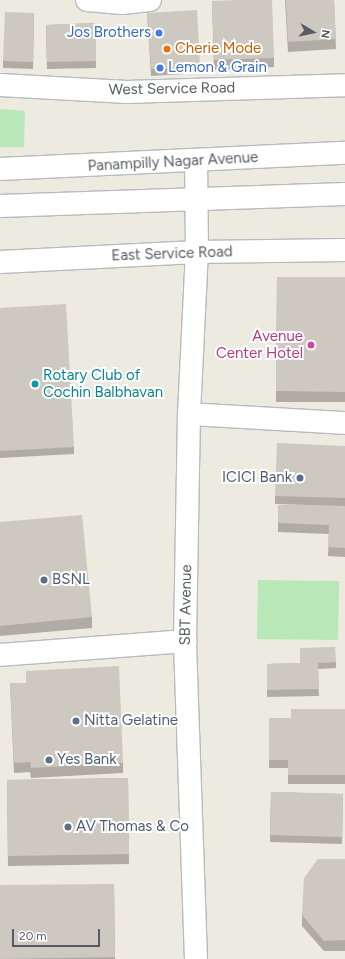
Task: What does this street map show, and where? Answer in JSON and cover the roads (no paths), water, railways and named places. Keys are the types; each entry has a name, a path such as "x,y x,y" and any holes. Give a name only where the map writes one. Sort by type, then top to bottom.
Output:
{"street":[{"path":"87,0 122,2 150,0"},
{"name":"West Service Road","path":"0,85 127,92 345,85"},
{"name":"Panampilly Nagar Avenue","path":"0,169 345,153"},
{"name":"SBT Avenue","path":"196,161 197,252 189,414 185,641 196,959"},
{"path":"0,206 345,194"},
{"name":"East Service Road","path":"0,262 197,252 345,250"},
{"path":"189,414 345,423"},
{"path":"0,654 185,641"}],"place":[{"name":"Jos Brothers","path":"159,33"},
{"name":"Cherie Mode","path":"167,49"},
{"name":"Lemon & Grain","path":"160,68"},
{"name":"Avenue Center Hotel","path":"311,345"},
{"name":"Rotary Club of Cochin Balbhavan","path":"35,384"},
{"name":"ICICI Bank","path":"300,478"},
{"name":"BSNL","path":"44,580"},
{"name":"Nitta Gelatine","path":"76,721"},
{"name":"Yes Bank","path":"49,760"},
{"name":"AV Thomas & Co","path":"68,827"}]}
